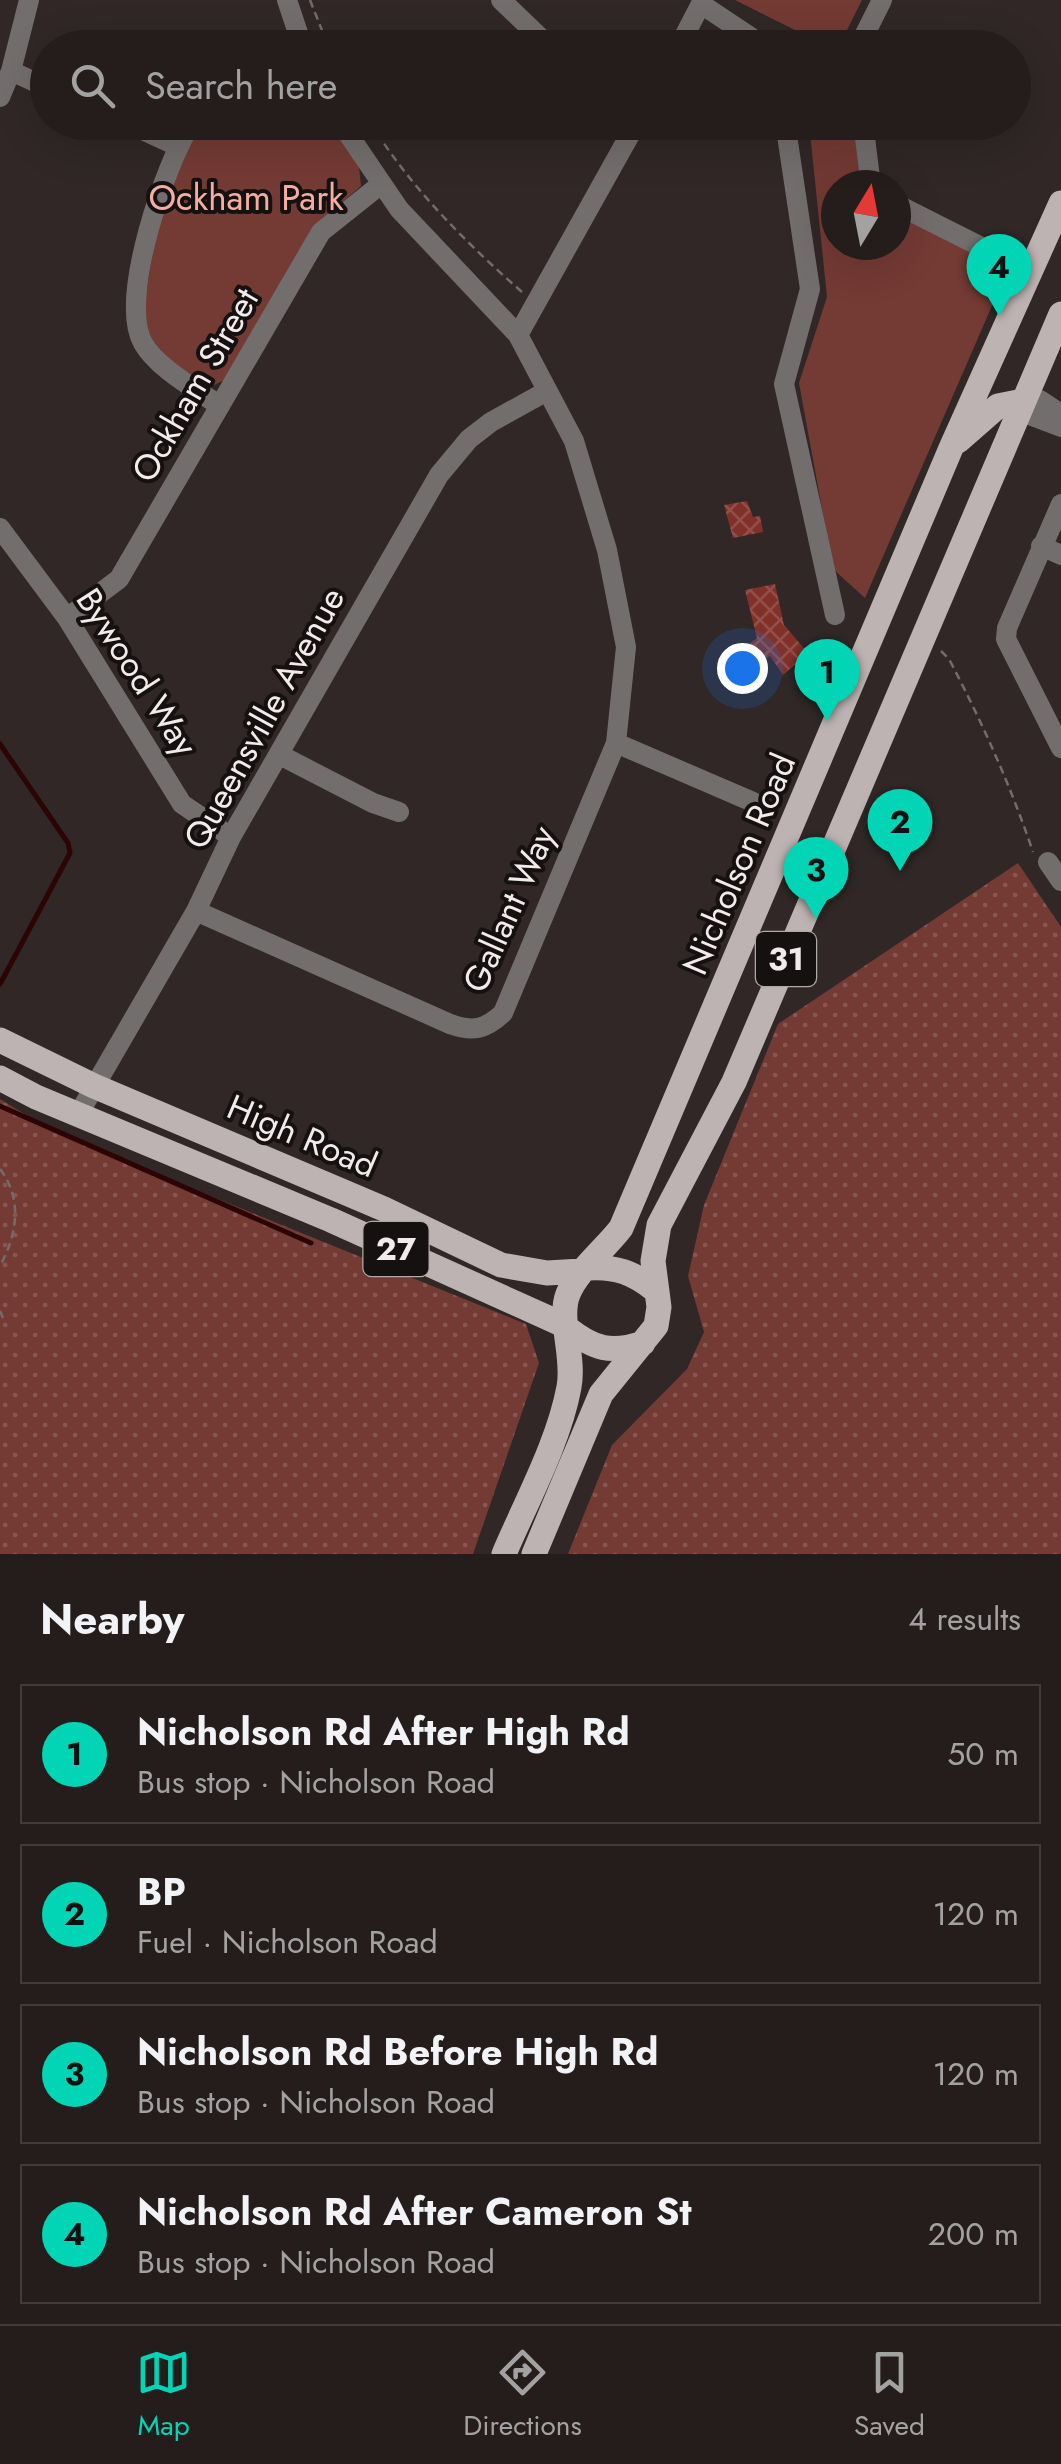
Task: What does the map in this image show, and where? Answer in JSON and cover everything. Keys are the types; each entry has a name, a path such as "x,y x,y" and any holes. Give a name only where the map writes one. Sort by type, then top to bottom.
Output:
{"main road":[{"name":"Nicholson Road","path":"504,1554 564,1407 571,1369 565,1300 621,1228 951,448 1061,203"},
{"name":"31","path":"534,1554 601,1394 613,1375 644,1343 658,1318 654,1242 667,1205 727,1096 1061,314"},
{"path":"996,348 1006,385 1024,401"},
{"path":"951,448 998,406 1024,401"},
{"name":"High Road","path":"0,1040 94,1086 330,1185 502,1264 547,1273 585,1270"},
{"name":"High Road","path":"0,1078 78,1115 484,1286 567,1327"},
{"path":"585,1270 617,1268 641,1278 655,1290"},
{"path":"567,1327 597,1348 614,1351 644,1343"}],"street":[{"path":"0,97 30,0"},
{"path":"286,0 297,30"},
{"path":"501,0 532,30"},
{"path":"867,30 882,0"},
{"path":"687,30 702,2 742,30"},
{"path":"11,71 30,80"},
{"path":"164,140 177,146"},
{"path":"181,140 151,216 136,320 143,343 162,363 220,406"},
{"path":"351,140 380,185 518,335 574,440 608,550 626,648 616,743 752,802"},
{"path":"518,335 627,140"},
{"path":"788,140 810,289 784,384 835,616"},
{"path":"866,140 869,170"},
{"name":"Ockham Street","path":"66,618 119,579 321,232 380,185"},
{"path":"911,212 1029,272"},
{"name":"Queensville Avenue","path":"78,1115 439,474 480,430 547,392"},
{"path":"1061,414 1040,400 1024,401 1032,416 1061,427"},
{"path":"1061,504 1051,550 1008,628 1006,639 1061,748"},
{"name":"Bywood Way","path":"0,528 66,618 182,804 231,838"},
{"name":"Gallant Way","path":"196,910 450,1024 470,1032 478,1029 503,1013 616,743"},
{"path":"280,754 373,804 399,812"},
{"path":"1048,862 1061,881"}],"path":[{"path":"310,0 322,30"},
{"path":"381,140 391,157 464,239 536,302"},
{"path":"921,642 940,650 949,659 992,743 1035,860 1048,862"},
{"path":"0,1169 16,1206 14,1230 0,1266"},
{"path":"0,1311 3,1318"}],"green space":[{"path":"735,0 862,0 847,30 795,30"},
{"name":"Ockham Park","path":"193,140 342,140 359,167 361,186 316,225 229,378 214,385 193,376 161,351 143,316 155,245 181,162"},
{"path":"811,140 859,140 862,170 821,170 821,239"},
{"path":"911,216 1008,269 865,598 833,569 799,383 827,297 823,260 911,260"},
{"path":"1018,863 1061,927 1061,1554 568,1554 612,1445 687,1369 704,1332 688,1276 704,1205 778,1024"},
{"path":"0,1099 55,1133 526,1324 539,1363 473,1554 0,1554"}],"building":[{"path":"747,501 753,517 760,516 763,532 733,538 724,505"},
{"path":"775,584 784,625 808,653 783,675 770,656 754,666 739,651 757,638 745,590"}],"waterway":[{"path":"0,744 68,843 70,853 0,984"},
{"path":"0,1106 311,1243"}],"place":[{"name":"Nicholson Rd After Cameron St","path":"999,316"},
{"name":"Nicholson Rd After High Rd","path":"827,721"},
{"name":"BP","path":"900,871"},
{"name":"Nicholson Rd Before High Rd","path":"816,919"}]}
